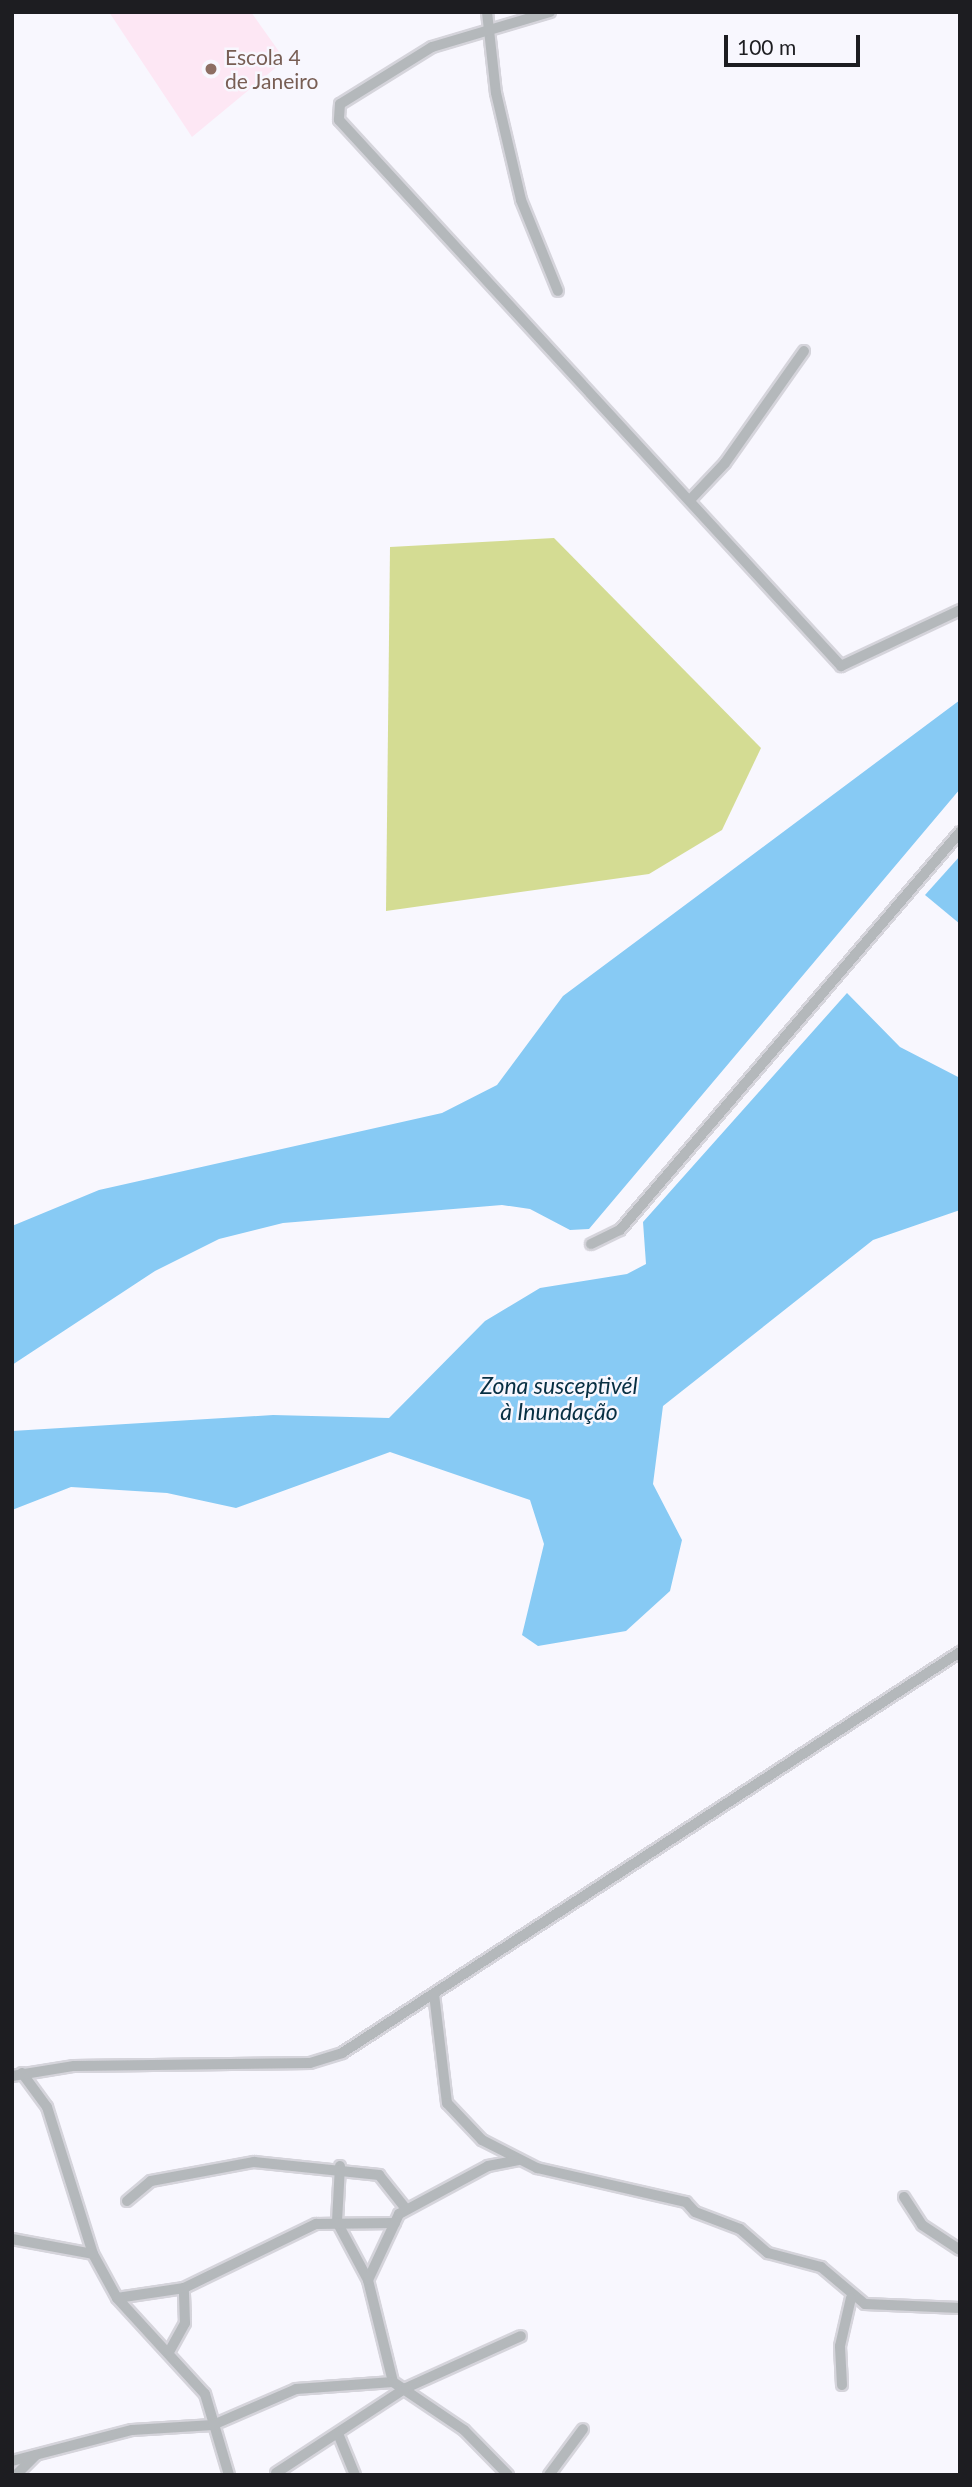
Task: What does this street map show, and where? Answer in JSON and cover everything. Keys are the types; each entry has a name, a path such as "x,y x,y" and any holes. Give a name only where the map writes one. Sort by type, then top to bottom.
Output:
{"street":[{"path":"487,12 521,200 558,291"},
{"path":"550,12 489,27 432,47 340,104 339,120 841,666 960,610"},
{"path":"690,500 725,463 804,351"},
{"path":"591,1244 620,1230 960,832"},
{"path":"17,2075 74,2066 310,2063 342,2053 960,1652"},
{"path":"434,1994 447,2103 482,2140 518,2160 686,2202 740,2229 768,2253 821,2267 851,2298 960,2308"},
{"path":"17,2075 47,2107 93,2254 117,2298 205,2394 229,2475"},
{"path":"368,2280 395,2223 406,2209 488,2166 518,2160"},
{"path":"127,2200 151,2181 234,2164 340,2166 379,2175 406,2209"},
{"path":"340,2166 337,2222 368,2280 393,2382"},
{"path":"904,2197 922,2225 960,2250"},
{"path":"117,2298 184,2288 273,2240 337,2222 395,2223"},
{"path":"12,2239 93,2254"},
{"path":"169,2352 185,2323 184,2288"},
{"path":"842,2385 840,2346 851,2298"},
{"path":"276,2473 339,2435 406,2388 521,2336"},
{"path":"12,2461 132,2430 213,2425 296,2389 393,2382 406,2388 464,2430 508,2475"},
{"path":"549,2475 583,2429"},
{"path":"339,2435 355,2475"},
{"path":"16,2475 38,2453"}],"shaded area":[{"name":"Escola 4 de Janeiro","path":"109,12 251,12 285,60 192,137"}],"green space":[{"path":"554,538 761,748 722,830 649,874 386,911 390,547"}],"water":[{"path":"960,700 960,789 589,1229 570,1230 530,1209 502,1205 283,1223 219,1239 155,1271 12,1365 12,1226 99,1190 442,1113 497,1085 563,996"},
{"path":"960,856 960,924 925,895"},
{"name":"Zona susceptivél à Inundação","path":"847,993 900,1047 960,1078 960,1210 873,1240 663,1406 653,1484 682,1540 670,1591 626,1631 538,1646 522,1635 544,1544 530,1500 390,1452 236,1508 167,1493 71,1487 12,1510 12,1431 273,1415 389,1418 485,1321 540,1288 627,1274 646,1264 643,1222"}],"place":[{"name":"Escola 4 de Janeiro","path":"211,69"}]}
